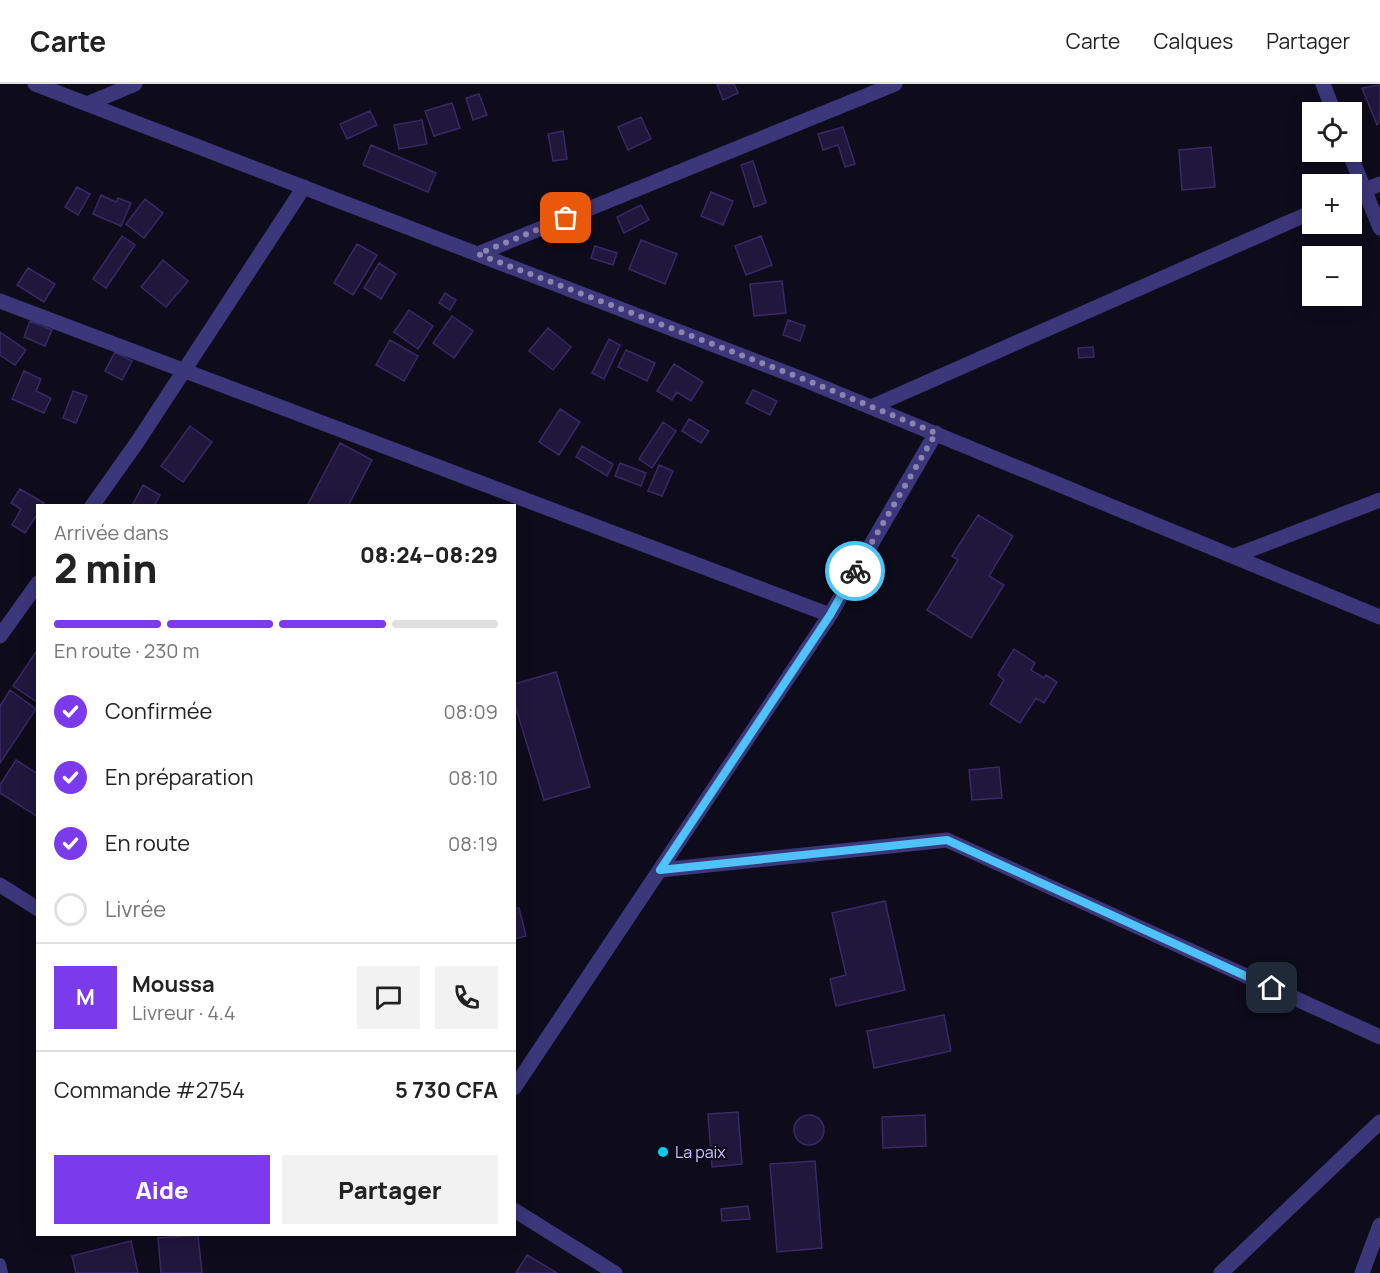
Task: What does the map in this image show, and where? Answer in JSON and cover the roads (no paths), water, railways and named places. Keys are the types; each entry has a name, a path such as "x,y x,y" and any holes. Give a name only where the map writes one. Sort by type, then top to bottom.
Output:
{"street":[{"path":"35,84 871,407 1380,617"},
{"path":"87,104 135,84"},
{"path":"478,254 895,84"},
{"path":"1323,84 1330,102"},
{"path":"1362,191 1380,184"},
{"path":"93,504 304,188"},
{"path":"1362,199 1380,228"},
{"path":"871,407 1302,216"},
{"path":"0,301 830,615"},
{"path":"516,1085 830,615 936,433"},
{"path":"1234,556 1380,500"},
{"path":"0,636 36,586"},
{"path":"660,870 947,840 1380,1037"},
{"path":"0,885 36,908"},
{"path":"1221,1273 1380,1122"},
{"path":"516,1211 615,1273"},
{"path":"1362,1273 1380,1225"}],"lane":[{"path":"0,1264 3,1273"}],"place":[{"name":"La paix","path":"663,1152"}]}
